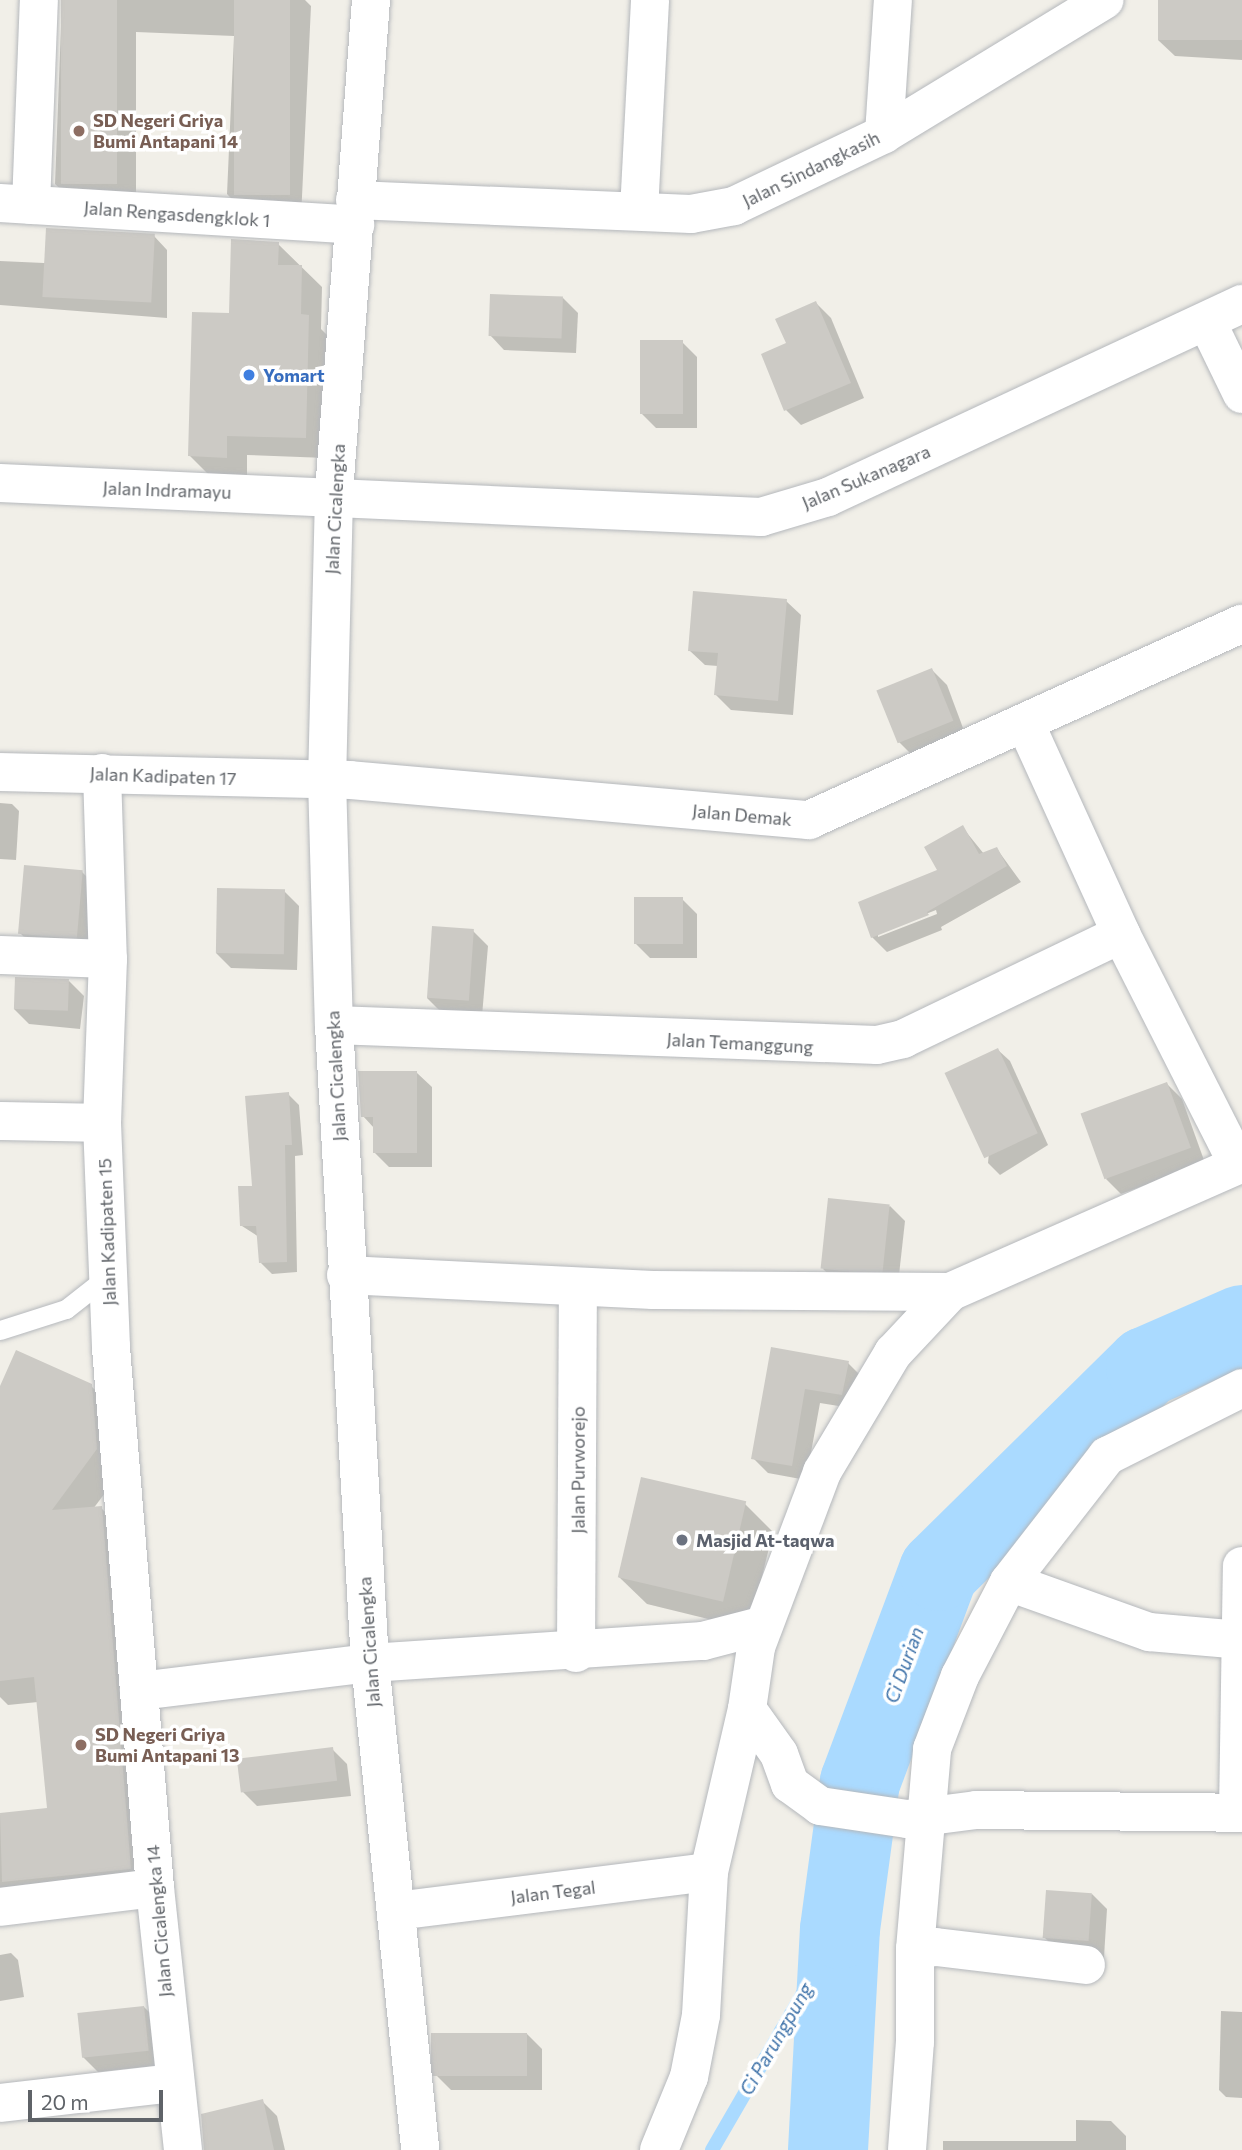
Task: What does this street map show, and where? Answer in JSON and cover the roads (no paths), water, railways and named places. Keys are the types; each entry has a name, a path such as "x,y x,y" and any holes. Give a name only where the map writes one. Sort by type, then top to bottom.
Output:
{"street":[{"path":"15,204 39,0"},
{"name":"Jalan Cicalengka","path":"371,0 334,496 327,779 334,1025 346,1275 370,1663 420,2150"},
{"path":"639,211 650,0"},
{"path":"884,134 893,0"},
{"name":"Jalan Sindangkasih","path":"355,213 639,211 691,215 734,206 884,134 1104,0"},
{"name":"Jalan Rengasdengklok 1","path":"15,204 355,213"},
{"name":"Jalan Sukanagara","path":"334,496 761,517 828,497 1242,304"},
{"path":"1207,322 1242,394"},
{"name":"Jalan Indramayu","path":"0,483 334,496"},
{"name":"Jalan Demak","path":"327,779 809,820 1242,624"},
{"path":"659,2150 689,2077 701,2015 709,1872 747,1709 761,1626 822,1472 893,1353 950,1292 1240,1164 1121,934 1025,723"},
{"name":"Jalan Kadipaten 17","path":"0,772 327,779"},
{"name":"Jalan Kadipaten 15","path":"102,773 108,959 102,1123 108,1276 139,1691"},
{"name":"Jalan Temanggung","path":"334,1025 877,1045 903,1039 1121,934"},
{"path":"0,956 108,959"},
{"path":"0,1121 102,1123"},
{"path":"346,1275 578,1287 950,1292"},
{"name":"Jalan Purworejo","path":"576,1653 578,1287"},
{"path":"907,2150 915,2042 917,1819 932,1749 960,1676 1009,1582 1107,1456 1242,1388"},
{"path":"747,1709 779,1754 790,1784 820,1806 917,1819 976,1810 1240,1813 1242,1566"},
{"path":"1009,1582 1149,1632 1240,1640"},
{"path":"139,1691 370,1663 576,1653 703,1642 761,1626"},
{"name":"Jalan Cicalengka 14","path":"139,1691 173,2083 183,2150"},
{"name":"Jalan Tegal","path":"396,1911 709,1872"},
{"path":"0,1907 156,1888"},
{"path":"915,1949 936,1947 1086,1965"},
{"path":"0,2103 173,2083"}],"lane":[{"path":"0,1330 66,1309 108,1276"}],"waterway":[{"name":"Ci Durian","path":"828,2150 840,1929 860,1782 939,1571 1146,1367 1242,1325"},
{"name":"Ci Parungpung","path":"712,2150 840,1929"}],"place":[{"name":"SD Negeri Griya Bumi Antapani 14","path":"79,131"},
{"name":"Yomart","path":"249,375"},
{"name":"Masjid At-taqwa","path":"682,1540"},
{"name":"SD Negeri Griya Bumi Antapani 13","path":"81,1745"}]}
